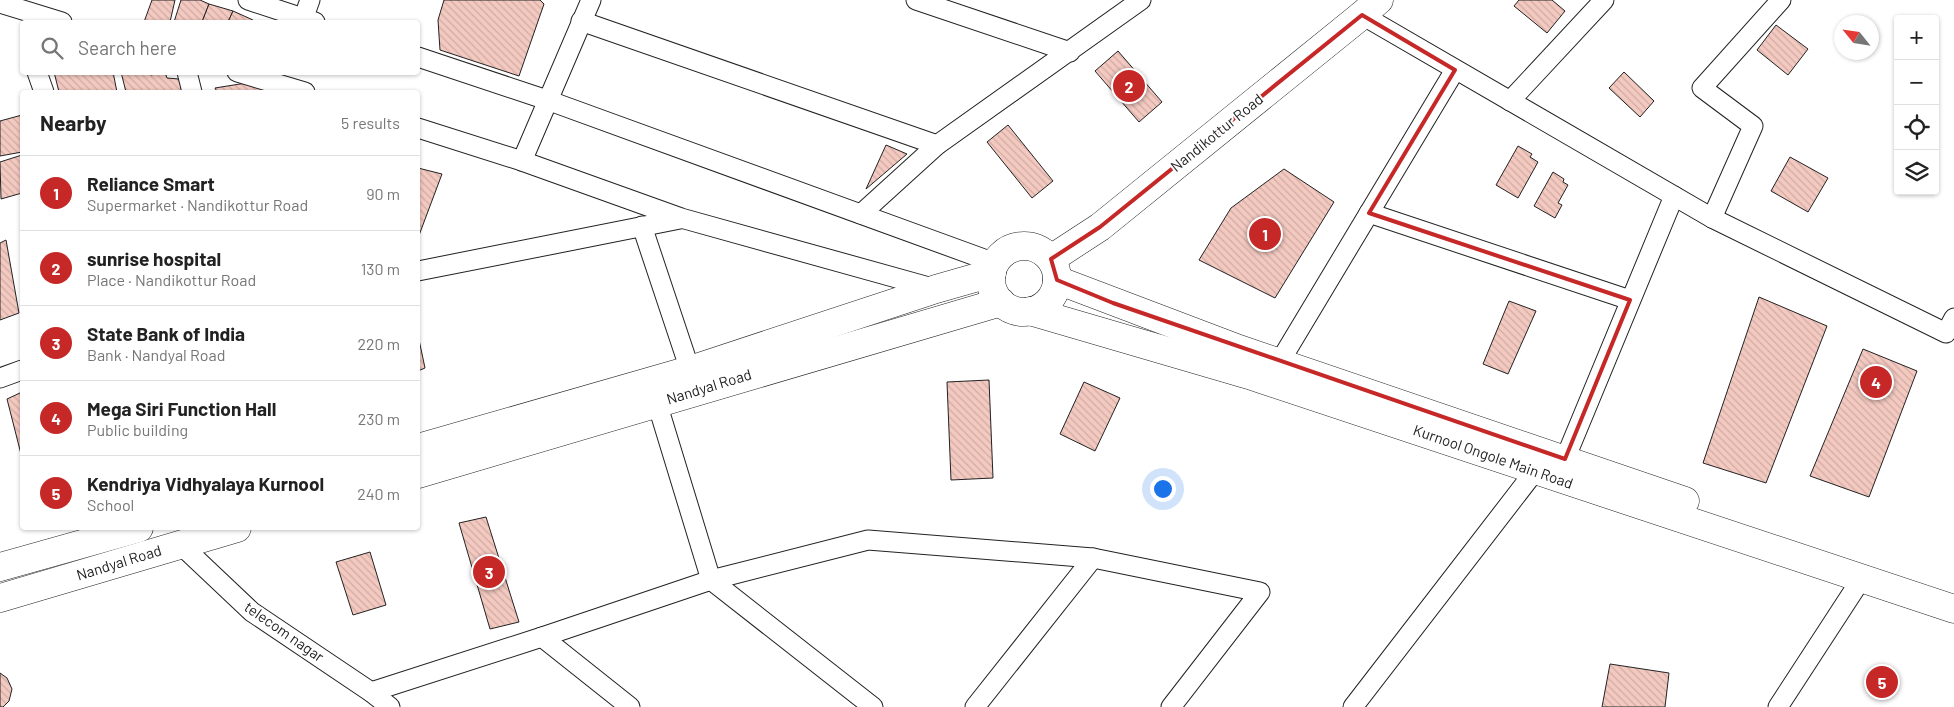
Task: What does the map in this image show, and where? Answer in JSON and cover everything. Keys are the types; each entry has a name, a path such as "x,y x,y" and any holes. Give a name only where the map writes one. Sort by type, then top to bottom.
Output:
{"main road":[{"name":"Nandikottur Road","path":"1054,270 1100,227 1370,8"},
{"path":"1022,246 1033,247 1044,251 1054,270 1055,291 1049,300 1040,307 1030,311 1010,308 1001,302 995,293 992,283 993,268 1002,254 1012,248 1022,246"},
{"name":"Nandyal Road","path":"420,447 690,370 936,289 993,268"},
{"name":"Kurnool Ongole Main Road","path":"1054,270 1122,306 1279,363 1954,592"},
{"name":"Nandyal Road","path":"420,473 1001,302"},
{"name":"Kurnool Ongole Main Road","path":"1030,311 1249,375 1954,609"},
{"name":"Nandyal Road","path":"0,567 132,530"},
{"name":"Nandyal Road","path":"0,598 230,530"}],"street":[{"path":"248,0 304,20"},
{"path":"307,20 310,0"},
{"path":"522,161 591,0"},
{"path":"916,0 966,8 1070,52"},
{"path":"861,214 937,145 1141,0"},
{"path":"1510,101 1604,0"},
{"path":"1712,218 1753,126 1702,88 1781,0"},
{"path":"1370,8 1455,70 1712,218 1946,333 1954,318"},
{"path":"5,9 53,20"},
{"path":"5,9 20,26"},
{"path":"582,21 937,145"},
{"path":"420,58 547,100 861,214 993,268"},
{"path":"1279,363 1455,70"},
{"path":"38,75 43,90"},
{"path":"188,75 192,90"},
{"path":"258,75 280,78 301,90"},
{"path":"420,129 522,161 681,218 936,289"},
{"path":"1564,459 1674,196"},
{"path":"1369,213 1630,300"},
{"path":"420,271 681,218"},
{"path":"642,226 690,370"},
{"path":"0,378 20,371"},
{"path":"657,403 711,580 873,707"},
{"path":"1353,707 1535,471"},
{"path":"372,692 711,580 868,540 1094,558 1260,592 1171,707"},
{"name":"telecom nagar","path":"180,544 252,612 372,692 390,707"},
{"path":"975,707 1094,558"},
{"path":"1778,707 1862,578"},
{"path":"542,637 630,707"}],"highlighted area":[{"path":"1362,15 1455,70 1369,213 1630,300 1565,459 1113,303 1057,280 1051,259 1100,227"}],"building":[{"path":"152,0 175,0 170,20 145,20"},
{"path":"181,0 200,0 209,4 203,20 175,20"},
{"path":"444,0 540,0 544,4 519,76 440,50 438,20"},
{"path":"1519,0 1552,0 1565,11 1547,33 1514,6"},
{"path":"209,4 233,11 229,20 203,20"},
{"path":"233,11 253,20 229,20"},
{"path":"1776,25 1808,49 1788,75 1757,50"},
{"path":"1118,51 1162,102 1139,122 1095,71"},
{"path":"1624,72 1654,101 1640,117 1609,88"},
{"path":"55,75 114,75 117,90 58,90"},
{"path":"122,75 166,75 167,78 179,79 182,90 126,90"},
{"path":"265,80 269,90 216,90 215,88"},
{"path":"20,116 20,152 0,156 0,121"},
{"path":"1008,125 1053,181 1032,198 987,142"},
{"path":"886,145 907,154 866,189"},
{"path":"1518,146 1532,154 1530,157 1538,162 1518,198 1496,185"},
{"path":"20,156 20,194 1,199 0,162"},
{"path":"1790,157 1828,178 1808,212 1771,191"},
{"path":"420,168 442,174 420,233"},
{"path":"1284,169 1334,202 1275,298 1199,260 1231,208"},
{"path":"1553,172 1564,179 1563,182 1568,185 1558,203 1562,205 1555,218 1534,206"},
{"path":"6,240 19,313 0,320 0,243"},
{"path":"1759,297 1827,326 1766,483 1703,463"},
{"path":"1509,301 1536,311 1508,374 1483,364"},
{"path":"420,344 425,368 420,370"},
{"path":"1863,349 1917,371 1869,497 1810,476"},
{"path":"989,380 993,478 951,480 947,382"},
{"path":"1084,382 1120,398 1095,451 1060,434"},
{"path":"20,393 20,450 7,399"},
{"path":"486,517 519,622 490,629 459,523"},
{"path":"370,552 386,605 353,615 336,562"},
{"path":"1610,664 1669,673 1665,707 1602,707"},
{"path":"0,673 7,678 12,689 9,701 3,707 0,707"}],"place":[{"name":"sunrise hospital","path":"1129,86"},
{"name":"Reliance Smart","path":"1265,234"},
{"name":"Mega Siri Function Hall","path":"1876,382"},
{"name":"State Bank of India","path":"489,572"},
{"name":"Kendriya Vidhyalaya Kurnool","path":"1882,682"}]}
